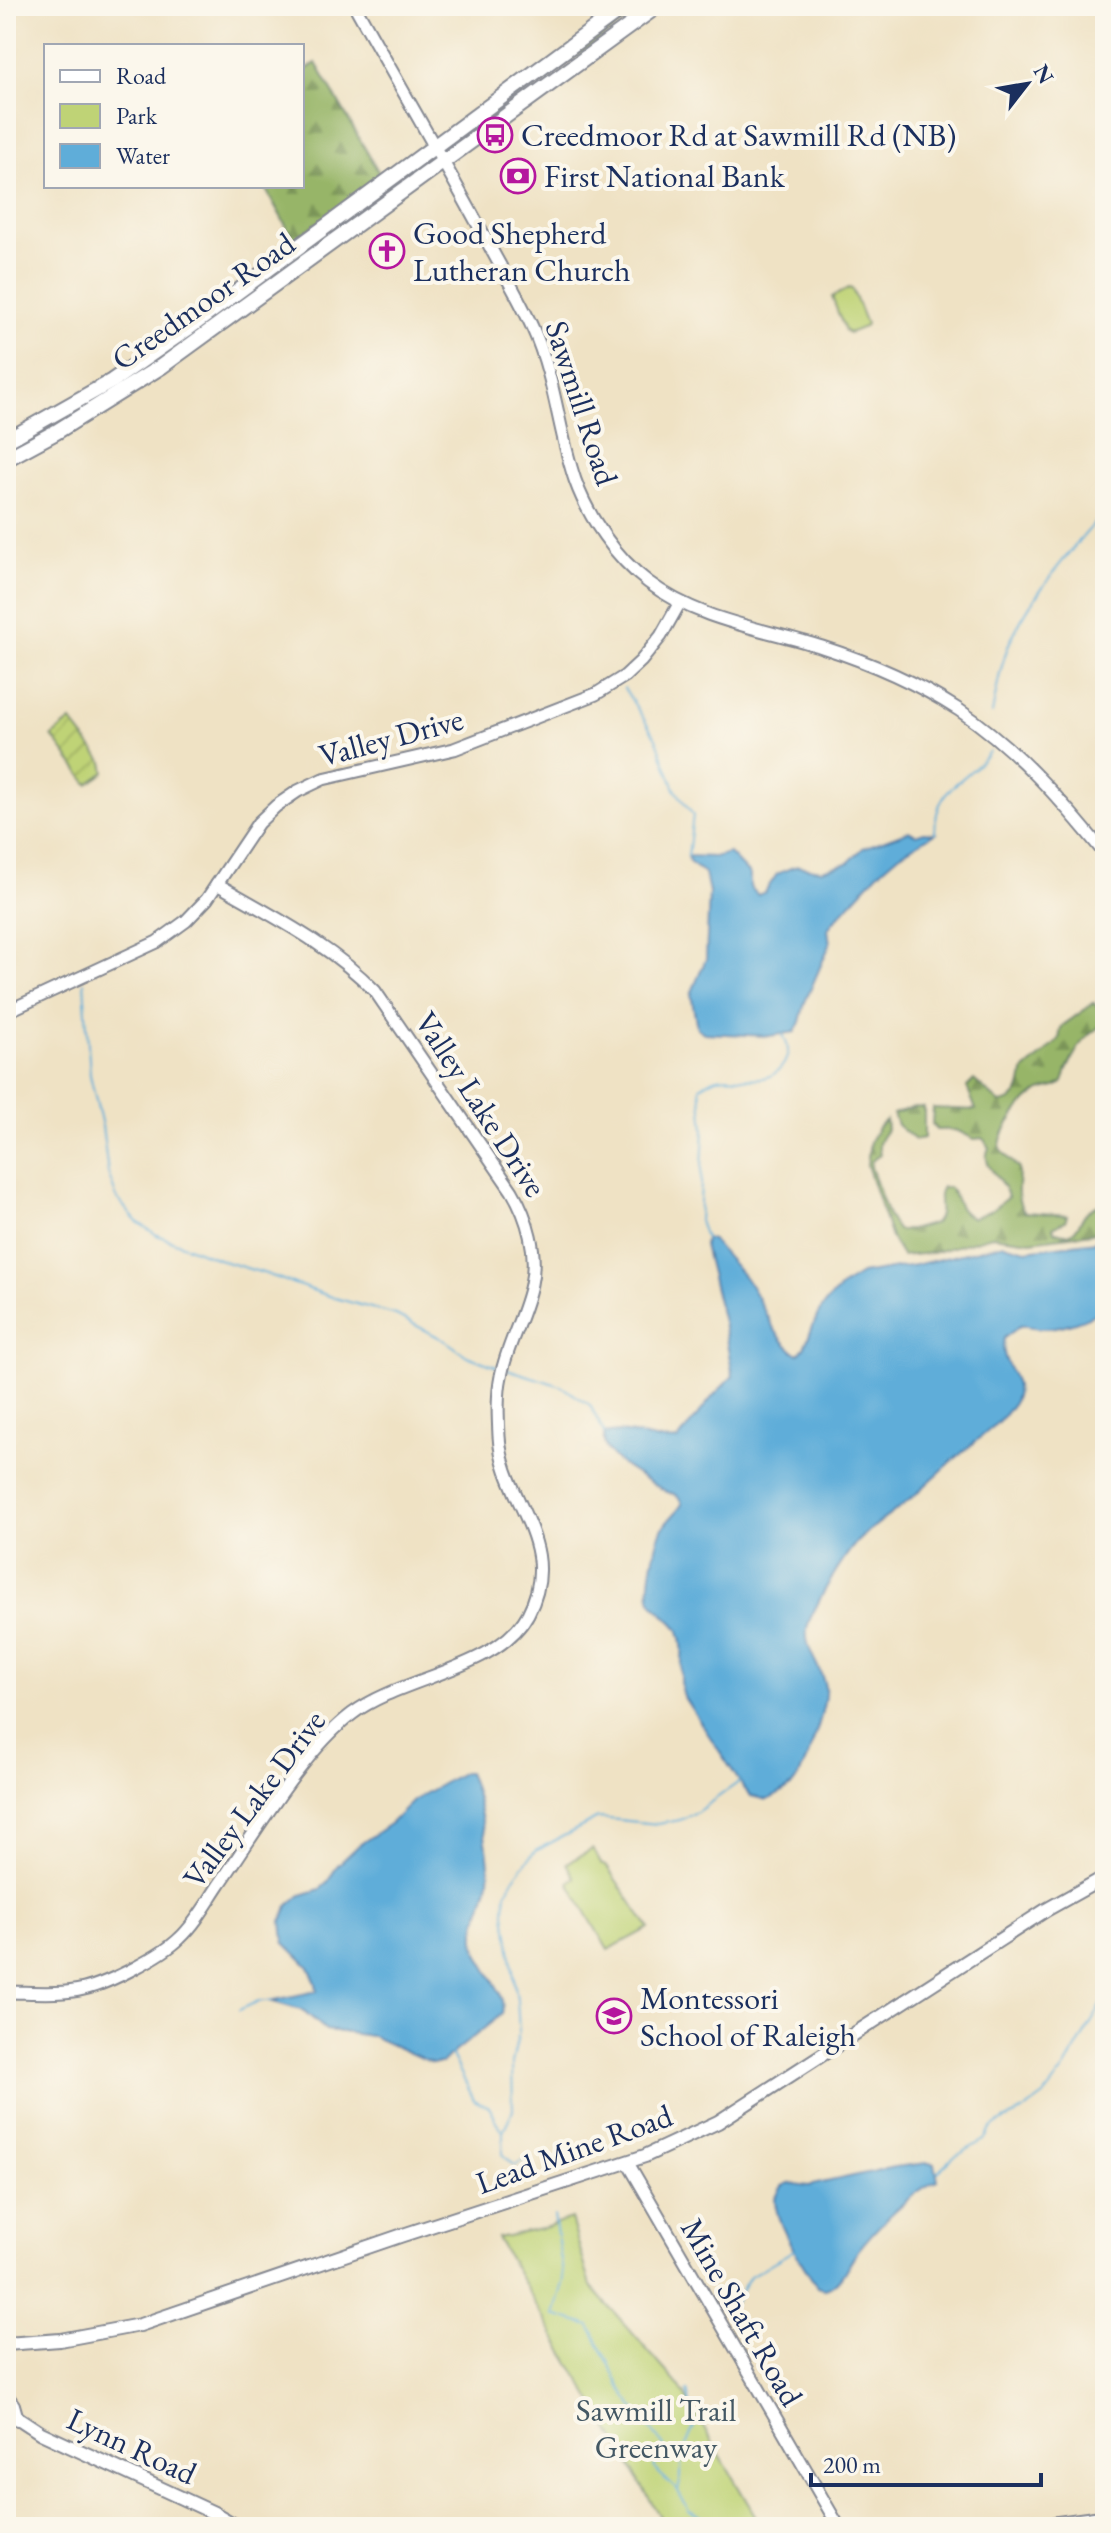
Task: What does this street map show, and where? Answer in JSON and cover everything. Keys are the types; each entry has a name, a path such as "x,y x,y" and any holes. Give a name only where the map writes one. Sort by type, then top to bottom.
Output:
{"main road":[{"name":"Creedmoor Road","path":"6,441 102,387 163,346 625,6"},
{"name":"Creedmoor Road","path":"6,459 79,419 162,366 657,6"},
{"name":"Lead Mine Road","path":"6,2344 47,2342 140,2325 400,2236 628,2163 718,2122 1046,1910 1103,1879"},
{"path":"6,2395 17,2419"},
{"name":"Lynn Road","path":"6,2410 17,2419 238,2527"}],"street":[{"name":"Sawmill Road","path":"355,6 445,162 534,331 553,387 576,481 587,506 620,555 646,581 679,604 725,621 819,646 864,662 916,686 959,711 1037,775 1105,854"},
{"name":"Valley Drive","path":"6,1012 157,942 186,921 217,884 258,823 298,791 323,779 454,749 596,694 625,676 641,661 661,636 679,604"},
{"name":"Valley Lake Drive","path":"6,1992 83,1989 127,1971 171,1946 199,1916 293,1780 339,1725 385,1695 484,1655 506,1640 528,1614 539,1579 539,1551 534,1533 505,1465 499,1440 501,1377 532,1283 533,1251 523,1212 512,1191 375,991 334,954 217,884"},
{"name":"Mine Shaft Road","path":"628,2163 839,2527"},
{"path":"1039,2527 1105,2516"}],"green space":[{"path":"634,6 645,6 483,125 481,123 539,81 564,57"},
{"path":"316,63 379,173 365,189 294,240 265,188 304,188 304,72"},
{"path":"396,183 339,226 306,258 102,400 6,453 6,447"},
{"path":"849,288 866,324 849,333 845,331 832,297"},
{"path":"71,721 103,762 105,772 88,784 52,736"},
{"path":"1094,1003 1105,1018 1105,1023 1082,1043 1061,1084 1040,1091 1021,1107 1009,1123 1000,1145 1019,1169 1018,1197 1025,1212 1067,1215 1065,1221 1053,1227 1054,1231 1067,1234 1075,1230 1088,1211 1105,1202 1105,1227 1092,1233 1031,1241 992,1236 932,1253 902,1256 891,1238 867,1165 870,1141 879,1126 886,1120 887,1130 880,1141 880,1154 871,1162 871,1167 888,1216 897,1230 935,1223 942,1187 948,1187 962,1211 972,1218 992,1210 1008,1197 987,1161 989,1148 983,1138 974,1139 954,1130 937,1130 932,1124 933,1108 976,1110 967,1087 974,1080 1000,1103 1011,1100 1020,1088 1023,1072 1057,1042 1062,1026"},
{"path":"915,1107 924,1108 924,1138 915,1140 897,1125 893,1114"},
{"path":"593,1849 649,1928 608,1950 569,1883 575,1878 567,1863"},
{"name":"Sawmill Trail Greenway","path":"571,2219 591,2286 679,2386 762,2527 666,2527 497,2238"}],"water":[{"path":"909,831 916,835 935,833 899,855 877,874 828,929 830,944 795,1032 769,1036 704,1033 697,1028 691,994 706,959 709,892 705,874 689,862 688,856 714,857 729,853 750,875 750,887 758,895 765,892 777,874 791,868 798,866 821,870 848,863 863,848"},
{"path":"705,1238 712,1240 741,1273 782,1340 798,1354 827,1301 861,1274 1004,1244 1026,1250 1105,1240 1105,1308 1065,1325 1048,1328 1020,1326 1004,1338 1004,1355 1016,1389 1013,1404 991,1429 862,1537 836,1572 807,1629 808,1644 825,1687 819,1722 798,1777 787,1789 767,1800 751,1796 743,1787 685,1699 681,1682 679,1631 651,1600 651,1575 657,1542 681,1501 677,1495 626,1468 604,1443 605,1434 614,1432 678,1440 733,1376"},
{"path":"468,1772 476,1795 489,1869 488,1888 476,1925 475,1940 481,1959 501,1995 502,2014 441,2063 432,2063 372,2036 326,2030 304,2011 270,2001 317,1991 309,1967 284,1942 282,1921 288,1906 301,1895 320,1889 337,1866 359,1845 391,1823 414,1800"},
{"path":"935,2164 938,2181 906,2201 883,2223 857,2252 835,2284 825,2289 817,2287 791,2244 776,2209 775,2198 782,2186 789,2183 808,2186 894,2167"}],"waterway":[{"path":"992,714 1012,637 1030,605 1099,518 1105,506"},
{"path":"624,688 656,738 675,789 693,815 688,856"},
{"path":"935,833 936,817 945,795 989,752"},
{"path":"84,982 90,1075 102,1126 108,1173 117,1198 136,1221 157,1235 226,1262 396,1315 446,1341 467,1356 497,1367"},
{"path":"705,1238 699,1221 704,1130 700,1087 717,1078 753,1079 777,1072 788,1054 783,1035"},
{"path":"507,1369 561,1386 590,1405 605,1434"},
{"path":"536,2177 530,2163 522,2160 515,2166 503,2154 503,2131 513,2110 512,2063 519,2031 505,1913 506,1893 535,1851 598,1818 658,1824 680,1820 697,1812 739,1782"},
{"path":"938,2172 953,2158 984,2140 992,2128 1044,2096 1065,2068 1105,1999"},
{"path":"239,2010 259,2001 272,2001"},
{"path":"450,2051 474,2100 489,2107 502,2130"},
{"path":"554,2216 564,2280 554,2315 590,2326 626,2397 664,2446 654,2468 678,2491"},
{"path":"729,2312 750,2276 794,2250"},
{"path":"687,2391 695,2424 681,2458 678,2491 689,2511 703,2516 708,2527"}],"place":[{"name":"Creedmoor Rd at Sawmill Rd (NB)","path":"495,135"},
{"name":"First National Bank","path":"518,176"},
{"name":"Good Shepherd Lutheran Church","path":"387,251"},
{"name":"Montessori School of Raleigh","path":"614,2016"}]}
